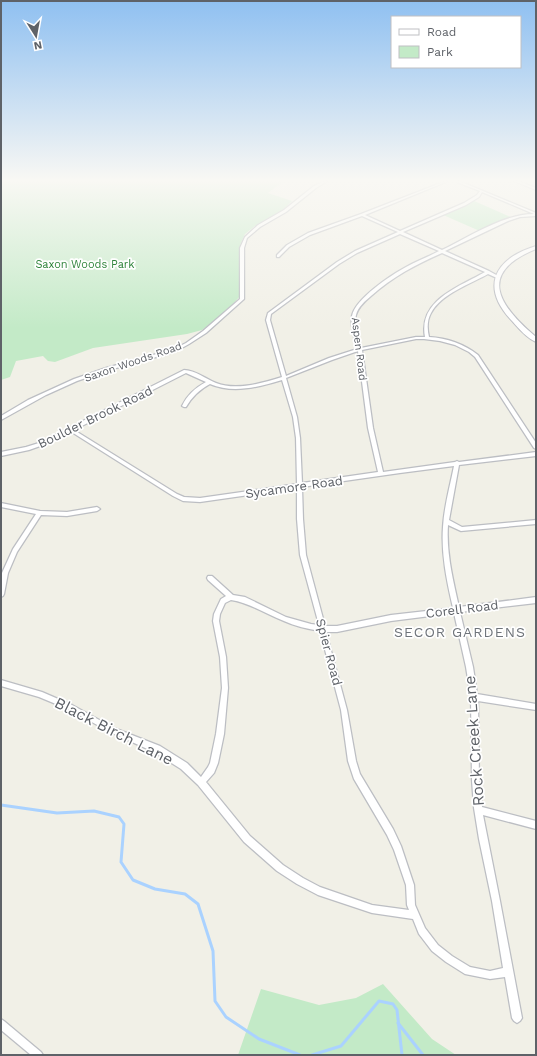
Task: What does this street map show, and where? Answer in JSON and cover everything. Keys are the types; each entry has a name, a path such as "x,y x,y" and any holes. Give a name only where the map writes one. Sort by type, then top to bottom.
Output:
{"main road":[{"path":"536,247 506,264 498,277 496,293 500,303 519,325 536,340"}],"street":[{"name":"Saxon Woods Road","path":"1,418 39,396 98,372 179,348 222,318 242,299 242,248 249,234 254,230"},
{"path":"278,256 288,246 309,234 319,230"},
{"path":"396,230 498,277"},
{"path":"400,232 404,230"},
{"name":"Aspen Road","path":"380,474 376,459 361,368 360,350 356,338 353,316 358,306 403,270 487,230"},
{"name":"Spier Road","path":"400,232 356,252 338,263 269,314 268,320 296,417 301,486 300,519 303,555 344,710 352,761 357,776 390,832 398,850 410,885 411,904 414,915"},
{"path":"427,338 427,319 432,308 446,296 488,272"},
{"path":"184,406 187,400 196,391 209,382 224,387 235,387 285,377 332,358 360,350 416,338 427,338 466,348 477,356 536,447"},
{"name":"Boulder Brook Road","path":"1,454 27,449 71,430 186,371 209,382"},
{"name":"Sycamore Road","path":"71,430 164,489 183,499 200,500 457,463 536,454"},
{"name":"Rock Creek Lane","path":"457,463 446,521 446,552 474,697 476,728 475,768 479,810 499,917 507,972 517,1018"},
{"path":"1,505 40,513 67,514 97,509"},
{"path":"1,594 5,573 15,551 40,513"},
{"path":"446,521 461,529 536,522"},
{"name":"Corell Road","path":"210,578 231,597 243,599 285,618 311,627 323,629 337,629 391,618 536,600"},
{"path":"201,782 211,770 214,763 220,734 225,688 223,657 216,621 217,614 223,601 231,597"},
{"name":"Black Birch Lane","path":"1,683 40,694 70,707 112,730 157,749 184,766 201,782 247,839 280,868 300,881 318,891 372,909 414,915"},
{"path":"474,697 536,707"},
{"path":"479,810 536,825"},
{"path":"414,915 422,931 435,948 468,971 490,975 507,972"},
{"path":"1,1025 38,1055"}],"green space":[{"name":"Saxon Woods Park","path":"1,230 250,230 245,234 240,245 240,296 228,310 202,330 187,334 93,348 55,362 48,361 43,356 16,361 10,377 1,380"},
{"path":"383,984 432,1039 456,1055 238,1055 261,989 319,1005 356,998"}],"waterway":[{"path":"1,805 57,813 94,811 119,817 124,824 121,862 133,880 155,889 185,894 198,904 213,951 215,1001 226,1017 259,1039 300,1055"},
{"path":"312,1055 341,1046 379,1001 393,1004 397,1010 399,1024"},
{"path":"399,1024 423,1055"},
{"path":"399,1024 402,1055"}],"district":[{"name":"SECOR GARDENS","path":"460,632"}]}
